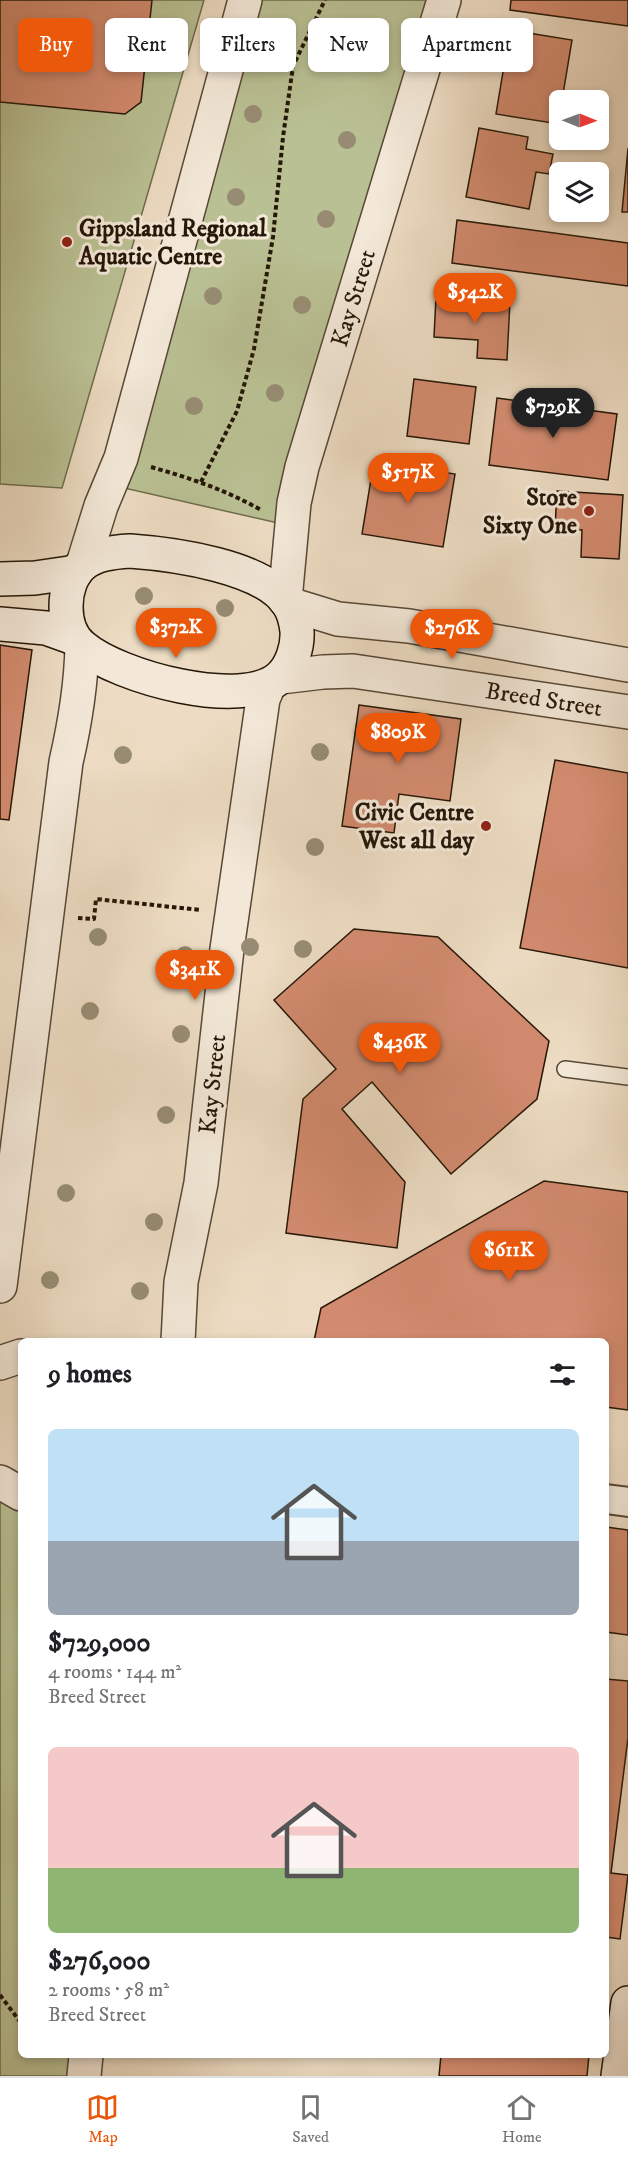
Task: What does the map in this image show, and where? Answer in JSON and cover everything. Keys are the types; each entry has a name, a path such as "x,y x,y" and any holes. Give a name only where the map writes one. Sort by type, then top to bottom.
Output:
{"street":[{"path":"0,1286 66,762 78,699 78,642 67,617 67,599 71,580 80,568 101,506 121,458 245,0"},
{"name":"Kay Street","path":"287,602 291,526 302,467 444,0"},
{"path":"0,579 35,578 80,568 111,552 157,553 186,558 216,564 247,574 264,583 287,602 296,620 297,638 294,654 288,667 275,681 221,691 192,689 126,671 104,661 78,642 46,628 0,624"},
{"name":"Breed Street","path":"287,602 338,619 409,626 628,664"},
{"name":"Breed Street","path":"275,681 352,671 628,712"},
{"name":"Kay Street","path":"178,1338 183,1271 201,1183 227,949 263,699 275,681"},
{"path":"0,1363 18,1357"},
{"path":"0,1482 18,1492"},
{"path":"609,1499 628,1502"},
{"path":"618,2076 628,2003"},
{"path":"84,2076 86,2058"}],"lane":[{"path":"565,1069 628,1077"}],"path":[{"path":"201,482 237,411 254,349 273,237 293,66 325,0"},
{"path":"121,458 201,482 240,498 291,526"},
{"path":"47,916 94,919 96,899 233,914"},
{"path":"0,1995 18,2018"}],"green space":[{"name":"Gippsland Regional Aquatic Centre","path":"0,0 204,0 188,55 188,18 105,18 105,72 183,72 62,488 0,484"},
{"path":"245,0 446,0 441,18 401,18 401,72 425,72 291,526 111,485 225,72 296,72 296,18 240,18"},
{"path":"9,1491 18,1493 18,2058 86,2058 84,2076 0,2076 0,1503"}],"building":[{"path":"0,0 152,0 150,18 105,18 105,72 144,72 141,102 125,114 0,102"},
{"path":"511,0 628,0 628,26 510,10"},
{"path":"533,34 572,40 564,90 549,90 549,122 496,114 503,72 533,72"},
{"path":"479,128 528,137 526,149 553,154 551,162 549,162 549,174 536,172 529,209 466,197"},
{"path":"628,148 628,212 622,212"},
{"path":"457,220 628,243 628,286 452,263"},
{"path":"436,297 510,301 507,360 477,358 478,340 434,337"},
{"path":"414,379 476,387 469,444 407,436"},
{"path":"497,398 617,414 608,480 489,465"},
{"path":"374,461 455,474 443,547 362,534"},
{"name":"Store Sixty One","path":"557,491 623,495 619,559 581,557 582,530 555,528"},
{"path":"0,645 32,650 9,820 0,819"},
{"path":"359,705 461,719 450,801 399,794 394,833 342,826"},
{"path":"555,760 628,773 628,968 520,948"},
{"path":"354,929 438,937 549,1041 537,1099 451,1174 372,1082 342,1109 405,1182 397,1248 286,1233 303,1099 336,1069 274,1000"},
{"path":"544,1181 628,1192 628,1410 609,1407 609,1338 315,1338 321,1308"},
{"path":"609,1527 628,1530 628,1635 609,1632"},
{"path":"609,1679 628,1681 628,1738 611,1873 628,1875 620,1939 609,1937"},
{"path":"441,2058 589,2058 587,2076 439,2076"}],"place":[{"name":"Gippsland Regional Aquatic Centre","path":"67,242"},
{"name":"Store Sixty One","path":"589,511"},
{"name":"Civic Centre West all day","path":"486,826"}]}
